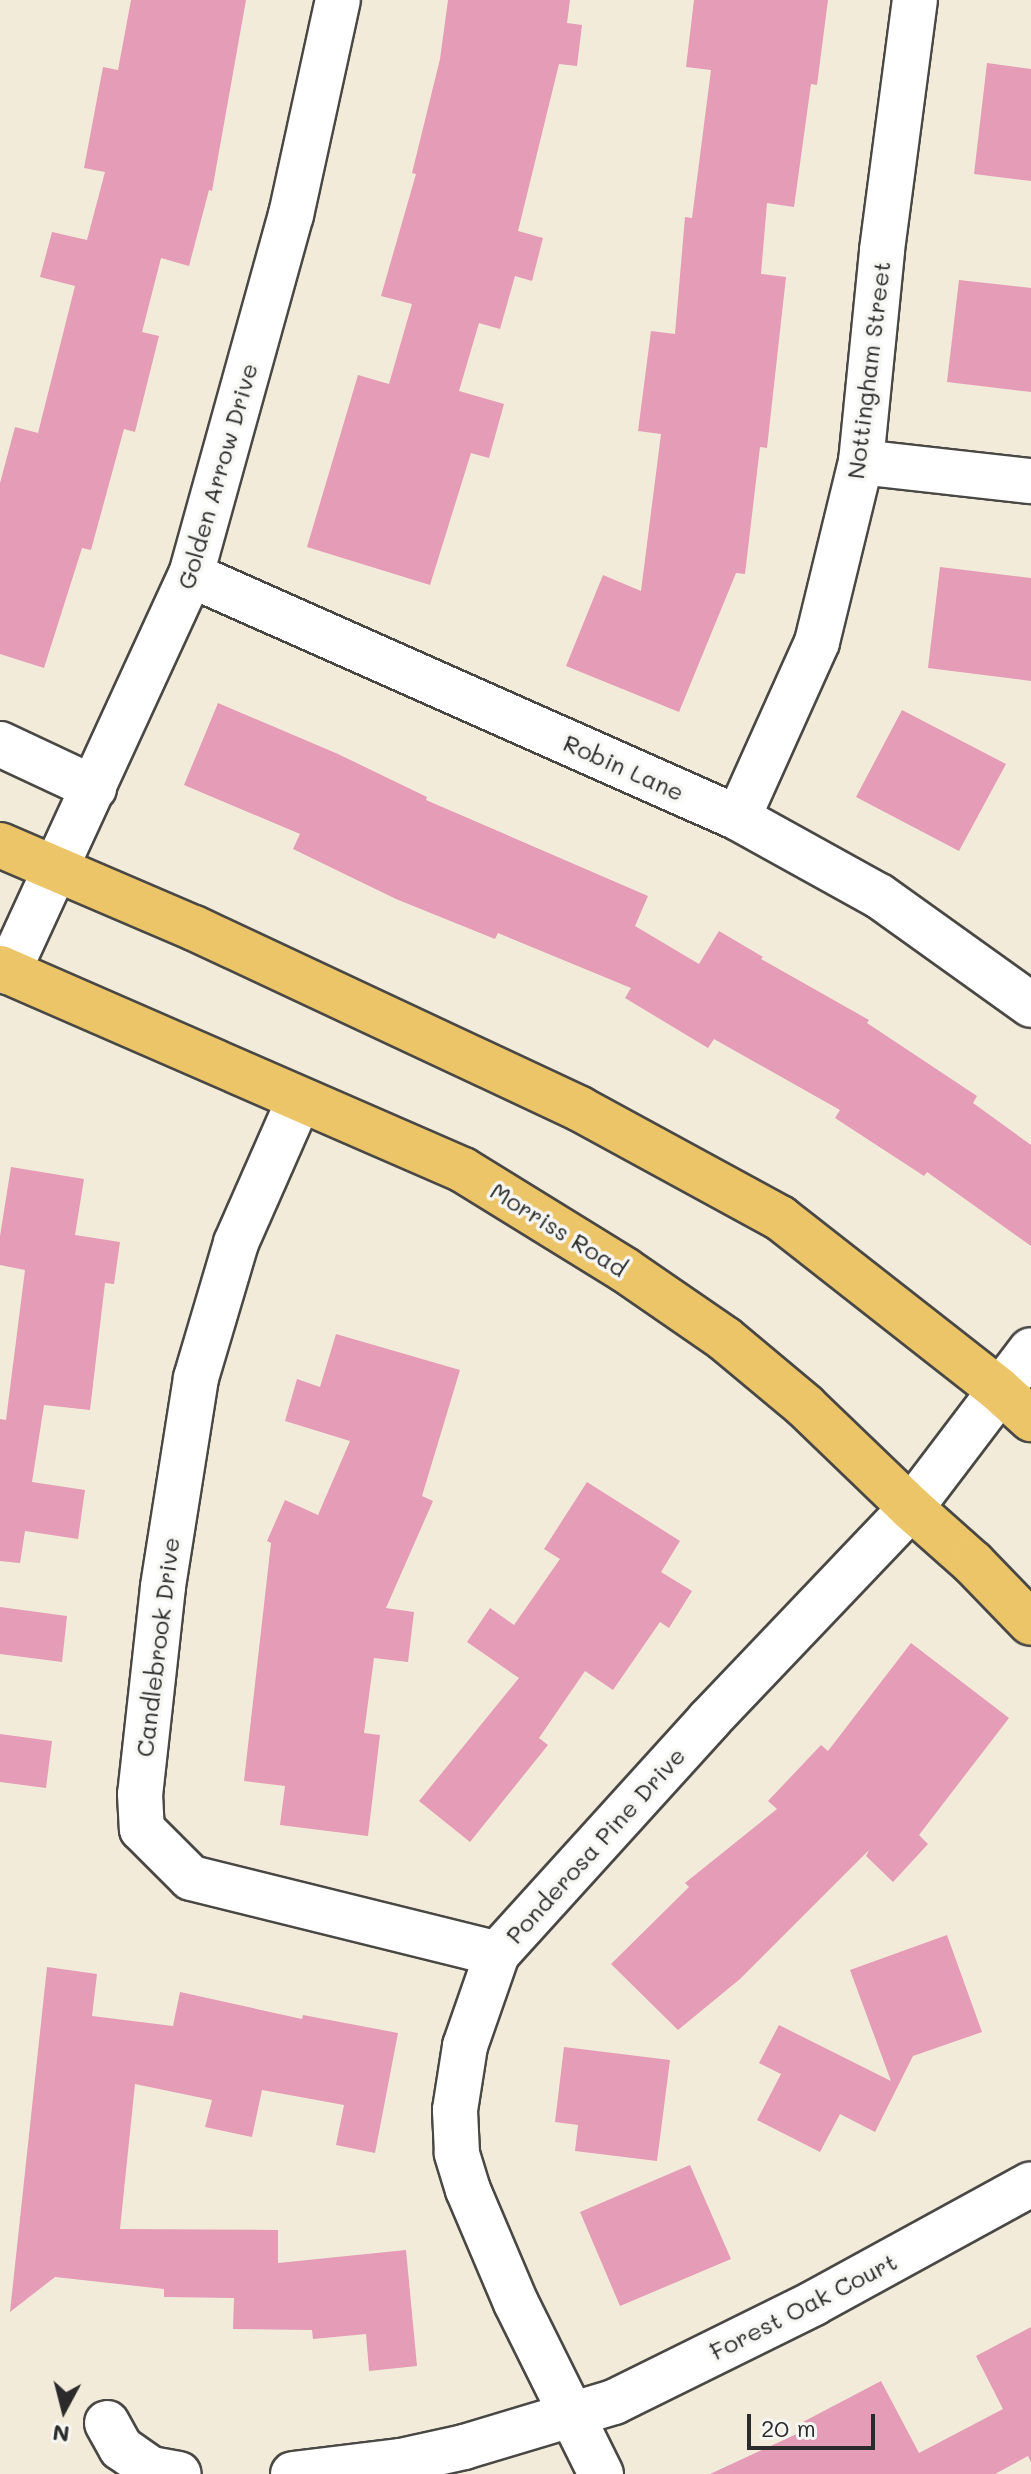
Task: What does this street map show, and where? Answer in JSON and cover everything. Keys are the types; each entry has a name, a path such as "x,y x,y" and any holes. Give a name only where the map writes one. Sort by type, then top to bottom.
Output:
{"main road":[{"path":"0,845 194,928 580,1109 780,1218 998,1389 1031,1419"},
{"name":"Morriss Road","path":"4,970 463,1170 625,1270 725,1339 794,1396 973,1563 1031,1623"}],"street":[{"name":"Golden Arrow Drive","path":"4,970 57,871 191,575 291,215 338,0"},
{"name":"Nottingham Street","path":"738,818 817,642 861,462 882,250 915,0"},
{"path":"861,462 1031,481"},
{"name":"Robin Lane","path":"191,575 738,818 879,896 1031,1005"},
{"path":"0,744 94,788"},
{"name":"Candlebrook Drive","path":"299,1100 236,1243 196,1378 163,1587 141,1782 142,1829 191,1878 497,1954"},
{"name":"Ponderosa Pine Drive","path":"601,2474 510,2289 468,2190 457,2153 455,2110 465,2046 497,1954 709,1720 911,1508 998,1389 1031,1350"},
{"name":"Forest Oak Court","path":"293,2474 401,2461 571,2417 614,2402 814,2303 1031,2184"},
{"path":"107,2423 121,2448 151,2469 179,2474"}],"building":[{"path":"131,0 246,0 212,191 209,190 189,266 161,258 142,332 159,336 135,432 124,429 91,550 82,548 44,668 0,654 0,483 15,427 38,433 75,286 40,277 52,232 87,240 105,172 84,168 103,67 118,70"},
{"path":"448,0 570,0 567,23 582,25 577,66 559,64 518,231 543,238 532,281 515,276 500,329 479,323 459,391 504,404 489,458 471,453 430,585 307,547 358,375 389,384 412,304 381,296 416,174 412,173 440,59"},
{"path":"694,0 828,0 817,85 811,84 794,207 767,203 761,274 786,277 767,448 760,447 745,574 736,573 679,712 566,666 603,575 641,591 661,434 638,431 651,331 675,334 685,217 692,218 711,70 686,67"},
{"path":"987,63 1031,69 1031,181 974,174"},
{"path":"959,280 1031,288 1031,392 947,382"},
{"path":"940,567 1031,578 1031,681 928,668"},
{"path":"218,703 338,754 427,797 426,800 648,896 635,926 699,964 719,931 763,957 761,959 869,1020 867,1023 977,1096 973,1103 1031,1145 1031,1246 927,1172 924,1176 835,1118 840,1110 714,1039 708,1048 625,998 631,988 498,933 495,939 396,899 293,849 300,834 184,785"},
{"path":"902,710 1006,764 959,851 856,797"},
{"path":"11,1167 84,1179 75,1235 120,1242 114,1284 105,1283 90,1410 44,1405 32,1482 85,1490 78,1539 25,1531 20,1563 0,1561 0,1419 6,1420 25,1270 0,1265 0,1236"},
{"path":"336,1334 460,1370 422,1496 433,1501 386,1608 414,1612 408,1662 374,1658 364,1733 380,1735 368,1836 280,1825 285,1786 244,1781 271,1543 267,1541 285,1500 318,1515 350,1441 285,1421 297,1379 320,1387"},
{"path":"587,1482 680,1541 661,1572 692,1591 669,1628 660,1622 613,1690 585,1671 539,1738 548,1745 470,1842 419,1801 519,1678 467,1642 490,1608 514,1625 560,1559 544,1549"},
{"path":"0,1607 67,1616 62,1662 0,1654"},
{"path":"911,1643 1009,1718 919,1835 928,1844 893,1882 866,1856 869,1850 740,1979 678,2030 611,1964 689,1887 685,1883 777,1809 768,1801 821,1745 828,1751"},
{"path":"0,1734 52,1741 46,1788 0,1782"},
{"path":"947,1935 982,2032 913,2056 875,2132 840,2114 820,2152 757,2120 781,2074 759,2063 779,2025 891,2081 850,1970"},
{"path":"47,1967 97,1974 92,2016 173,2026 180,1992 302,2019 303,2015 398,2033 375,2153 336,2145 344,2105 262,2090 252,2137 205,2127 212,2100 135,2084 120,2229 278,2230 278,2263 406,2250 417,2366 369,2371 366,2334 313,2339 312,2330 233,2329 234,2298 164,2297 164,2289 55,2277 10,2312"},
{"path":"564,2047 670,2060 657,2161 575,2151 578,2125 555,2122"},
{"path":"690,2165 731,2259 620,2306 580,2212"},
{"path":"1031,2327 1031,2462 1028,2456 995,2474 710,2474 803,2431 799,2424 881,2381 919,2453 1003,2409 976,2356"}]}
